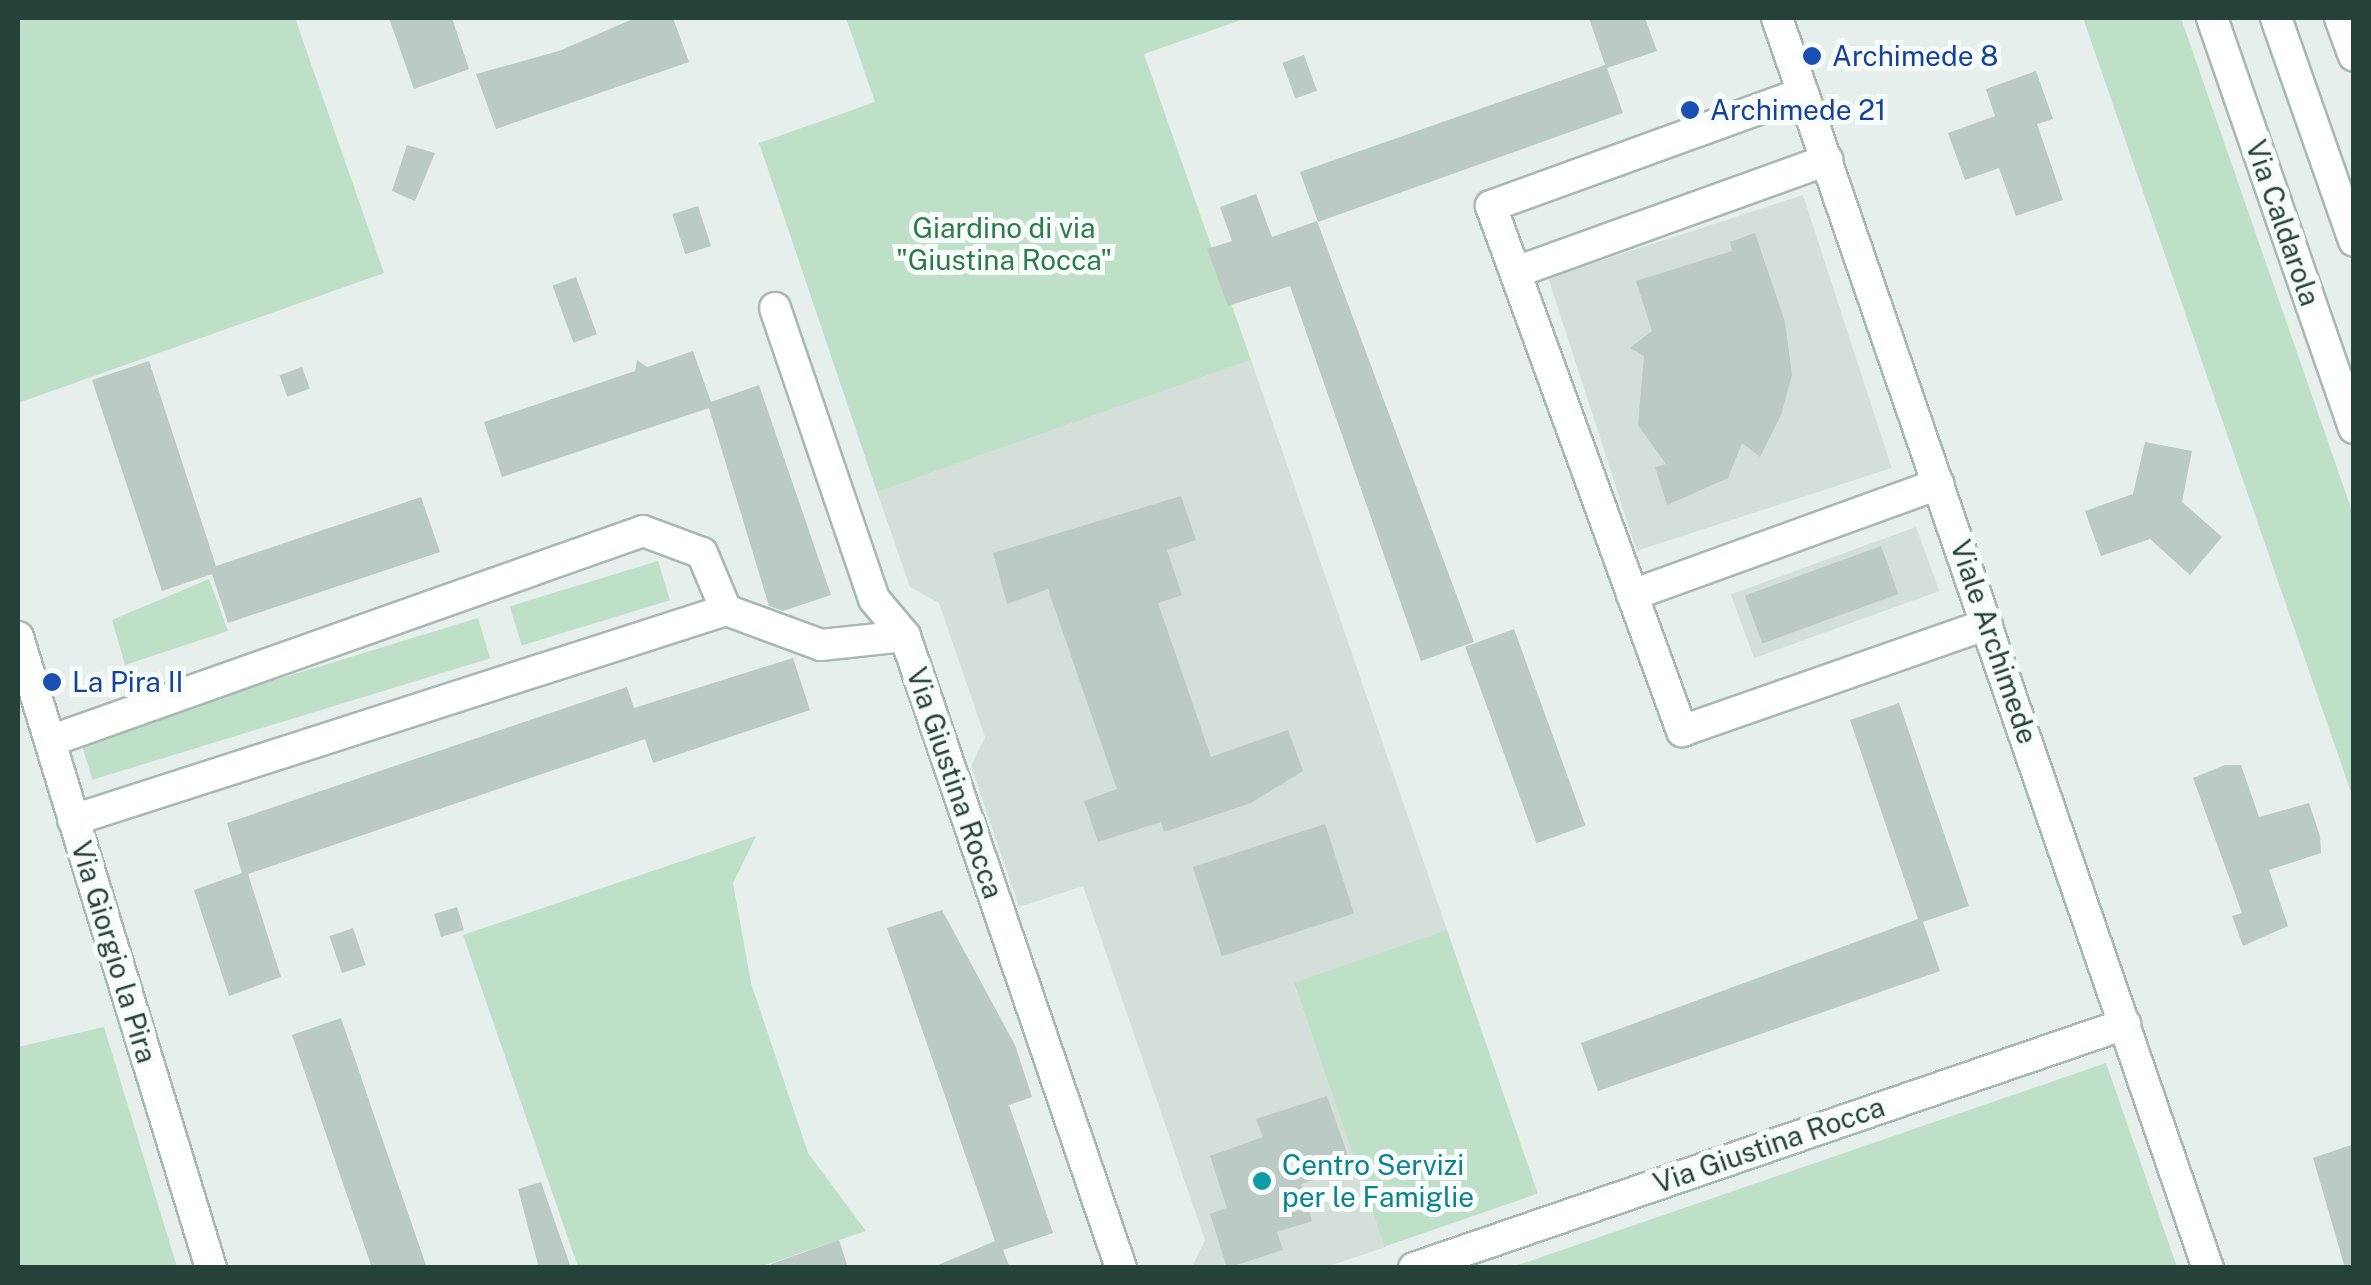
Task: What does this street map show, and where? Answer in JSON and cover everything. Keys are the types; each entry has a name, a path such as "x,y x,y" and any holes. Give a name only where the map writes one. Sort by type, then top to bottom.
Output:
{"street":[{"name":"Viale Archimede","path":"1777,18 2208,1268"},
{"name":"Via Caldarola","path":"2212,18 2354,428"},
{"path":"2276,18 2354,241"},
{"path":"2340,18 2354,56"},
{"path":"1803,93 1491,206 1682,731 1988,624"},
{"path":"1516,272 1827,160"},
{"name":"Via Giustina Rocca","path":"775,308 874,599 905,636 1121,1268"},
{"path":"1632,595 1939,484"},
{"path":"50,741 643,531 702,552 726,610"},
{"path":"73,820 726,610 820,644 905,636"},
{"name":"Via Giorgio la Pira","path":"18,638 211,1268"},
{"name":"Via Giustina Rocca","path":"1414,1268 2124,1024"}],"shaded area":[{"path":"1803,195 1892,468 1637,551 1548,278"},
{"path":"1251,360 1447,930 1294,984 1386,1247 1326,1267 1192,1267 1205,1240 1083,886 1019,907 971,766 985,737 939,603 910,587 877,492"},
{"path":"1916,527 1939,591 1754,658 1731,594"}],"green space":[{"path":"18,18 295,18 384,273 18,403"},
{"name":"Giardino di via \"Giustina Rocca\"","path":"846,18 1247,18 1144,54 1251,360 877,492 759,143 875,102"},
{"path":"2083,18 2181,18 2353,514 2353,798"},
{"path":"658,561 670,600 522,646 510,606"},
{"path":"209,579 228,631 125,665 112,620"},
{"path":"478,618 490,658 92,780 80,740"},
{"path":"756,836 733,883 751,983 808,1153 866,1231 759,1267 578,1267 463,935"},
{"path":"1447,930 1538,1194 1385,1247 1294,983"},
{"path":"104,1027 177,1267 18,1267 18,1047"},
{"path":"2106,1063 2177,1267 1512,1267"}],"building":[{"path":"389,18 452,18 469,69 414,89"},
{"path":"635,18 673,18 689,62 496,129 476,74 559,51"},
{"path":"1589,18 1645,18 1657,51 1607,68 1623,113 1318,222 1300,172 1605,65"},
{"path":"1304,55 1317,91 1295,99 1282,63"},
{"path":"2036,71 2053,119 2037,124 2063,200 2016,216 1999,168 1965,180 1948,133 1995,116 1986,89"},
{"path":"407,145 435,153 415,201 392,191"},
{"path":"1256,194 1272,237 1317,221 1474,642 1421,661 1290,286 1228,306 1207,249 1232,241 1220,207"},
{"path":"698,206 711,246 685,254 672,214"},
{"path":"1755,233 1785,322 1792,375 1781,415 1760,457 1742,443 1728,478 1667,505 1655,467 1666,464 1638,425 1644,356 1630,348 1652,331 1636,281 1732,251 1730,242"},
{"path":"576,277 597,334 573,343 553,286"},
{"path":"693,351 711,402 759,385 831,595 783,611 769,606 709,408 502,477 484,422 635,371 637,360 647,367"},
{"path":"149,361 216,566 421,497 440,552 228,623 212,574 162,591 92,380"},
{"path":"302,367 310,389 287,397 279,375"},
{"path":"2145,442 2192,451 2182,502 2222,537 2190,575 2150,539 2101,556 2085,511 2133,494"},
{"path":"1181,496 1196,540 1167,550 1182,595 1158,603 1211,757 1288,730 1303,771 1251,803 1164,832 1161,822 1098,842 1084,801 1117,789 1048,589 1007,604 993,553"},
{"path":"1881,546 1898,594 1762,644 1745,596"},
{"path":"1514,629 1585,825 1537,843 1465,647"},
{"path":"793,658 810,710 653,763 645,739 248,874 281,977 229,996 194,890 242,873 227,823 627,687 634,708"},
{"path":"1899,703 1969,906 1923,922 1940,971 1598,1091 1581,1043 1918,919 1850,720"},
{"path":"2225,765 2241,765 2259,817 2309,803 2320,836 2321,853 2269,870 2288,926 2243,946 2232,916 2242,913 2193,778"},
{"path":"1325,824 1354,913 1222,956 1193,867"},
{"path":"457,907 464,930 441,937 434,914"},
{"path":"942,910 1015,1045 1032,1097 1009,1105 1053,1233 1003,1250 1010,1268 931,1268 995,1241 887,928"},
{"path":"353,928 366,965 342,973 329,936"},
{"path":"341,1018 427,1268 372,1268 292,1035"},
{"name":"Centro Servizi per le Famiglie","path":"1327,1096 1352,1167 1301,1184 1312,1221 1277,1232 1283,1250 1227,1268 1210,1214 1227,1208 1210,1156 1263,1137 1256,1119"},
{"path":"2354,1144 2354,1268 2345,1268 2313,1158"},
{"path":"541,1182 571,1268 539,1268 518,1189"},
{"path":"839,1240 848,1268 772,1268 771,1264"}],"place":[{"name":"Archimede 8","path":"1812,56"},
{"name":"Archimede 21","path":"1690,110"},
{"name":"La Pira II","path":"52,682"},
{"name":"Centro Servizi per le Famiglie","path":"1262,1181"}]}
